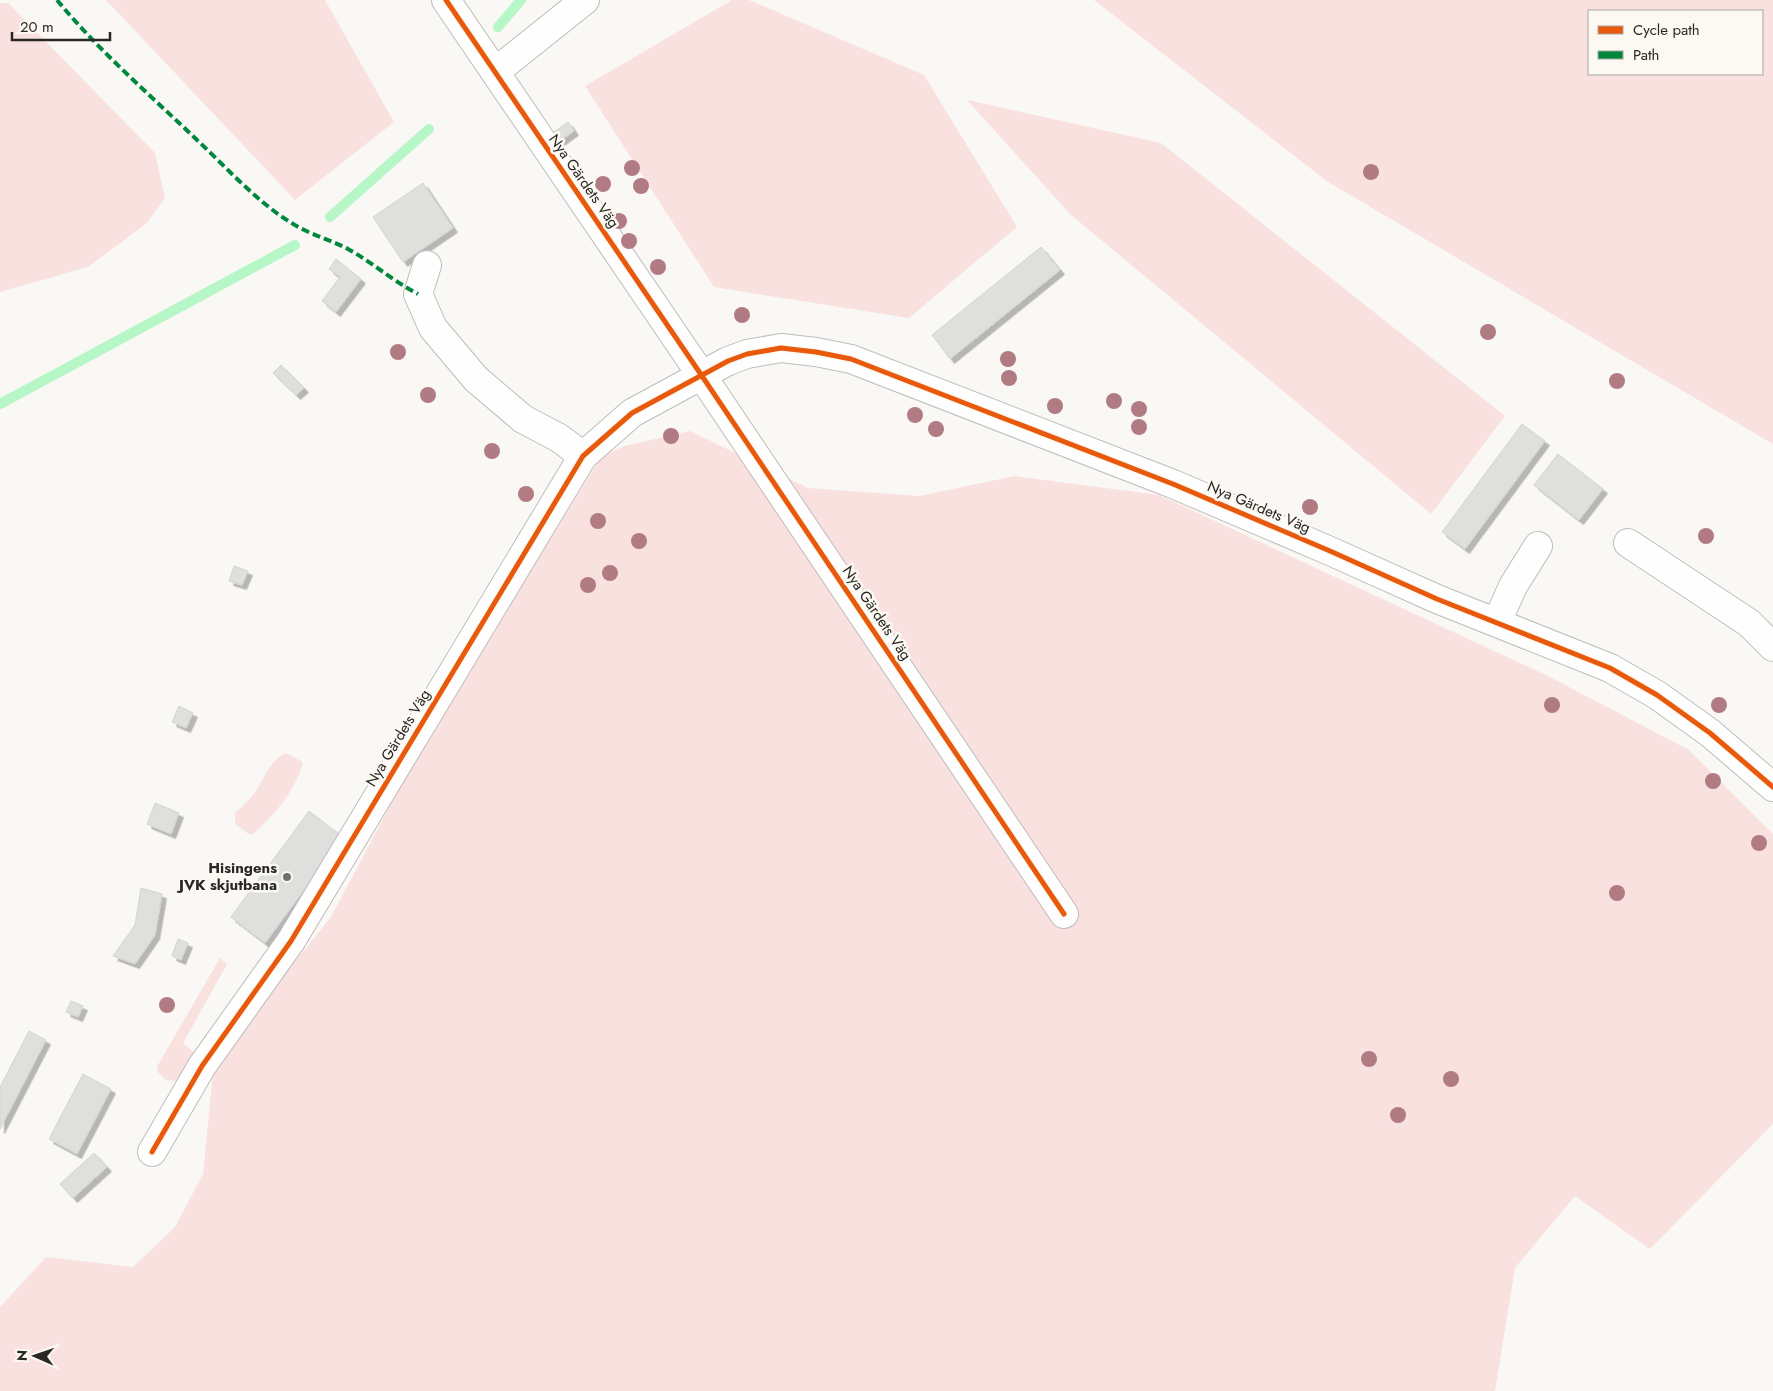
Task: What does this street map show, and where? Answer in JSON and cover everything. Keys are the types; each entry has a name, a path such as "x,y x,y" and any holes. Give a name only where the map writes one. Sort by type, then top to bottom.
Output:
{"street":[{"name":"Nya Gärdets Väg","path":"446,0 1064,914"},
{"path":"495,72 586,0"},
{"path":"427,265 418,294 433,328 476,379 523,420 559,438 583,456"},
{"name":"Nya Gärdets Väg","path":"152,1152 202,1066 291,941 583,456 632,413 728,361 746,354 782,348 850,359 1173,484 1330,550 1437,599 1610,668 1657,695 1769,774"},
{"path":"1628,543 1749,623 1773,648"},
{"path":"1497,622 1513,586 1538,546"}],"shaded area":[{"path":"106,0 325,0 394,122 295,200"},
{"path":"732,0 749,0 924,75 1017,227 909,318 714,287 585,86"},
{"path":"1094,0 1773,0 1773,444 1328,182"},
{"path":"0,3 8,3 155,153 165,198 147,223 88,267 0,292"},
{"path":"967,100 1161,143 1505,416 1431,514 1070,214"},
{"path":"690,431 808,488 919,496 1015,476 1159,495 1546,675 1689,750 1773,834 1773,1124 1650,1249 1575,1196 1515,1268 1495,1391 0,1391 0,1307 46,1257 133,1267 175,1227 203,1174 214,1062 331,917 411,766 601,457 624,446"},
{"path":"286,753 303,764 299,774 289,794 268,820 252,835 247,833 235,824 235,813 252,796 275,761"},
{"path":"220,958 227,964 183,1043 195,1054 180,1081 166,1080 157,1071 158,1065"}],"building":[{"path":"568,122 574,131 560,141 554,132"},
{"path":"423,183 453,228 403,262 373,217"},
{"path":"1041,247 1060,270 950,359 932,335"},
{"path":"336,259 361,279 336,312 322,301 340,277 329,269"},
{"path":"281,365 304,388 296,395 273,373"},
{"path":"1522,424 1545,441 1465,549 1442,532"},
{"path":"1558,454 1603,489 1579,520 1534,485"},
{"path":"234,566 248,571 242,585 229,581"},
{"path":"179,706 193,713 186,728 172,722"},
{"path":"155,803 179,813 171,834 147,824"},
{"name":"Hisingens JVK skjutbana","path":"309,811 343,837 265,943 231,917"},
{"path":"141,888 162,894 155,935 135,964 113,956 135,925"},
{"path":"178,939 188,943 181,960 172,956"},
{"path":"71,1001 83,1006 78,1017 66,1012"},
{"path":"29,1031 46,1040 0,1129 0,1087"},
{"path":"83,1074 111,1089 77,1154 49,1139"},
{"path":"94,1153 107,1167 73,1198 60,1184"}],"waterway":[{"path":"498,27 521,0"},
{"path":"330,217 429,129"},
{"path":"0,404 295,245"}],"marked path":[{"path":"57,0 107,55 241,183 277,214 311,233 348,249 418,294"}],"cycle path":[{"path":"446,0 1064,914"},
{"path":"152,1152 202,1066 291,941 583,456 632,413 728,361 747,354 781,348 851,359 1173,484 1437,599 1610,668 1657,695 1710,733 1773,787"}],"place":[{"name":"Hisingens JVK skjutbana","path":"287,877"}]}
